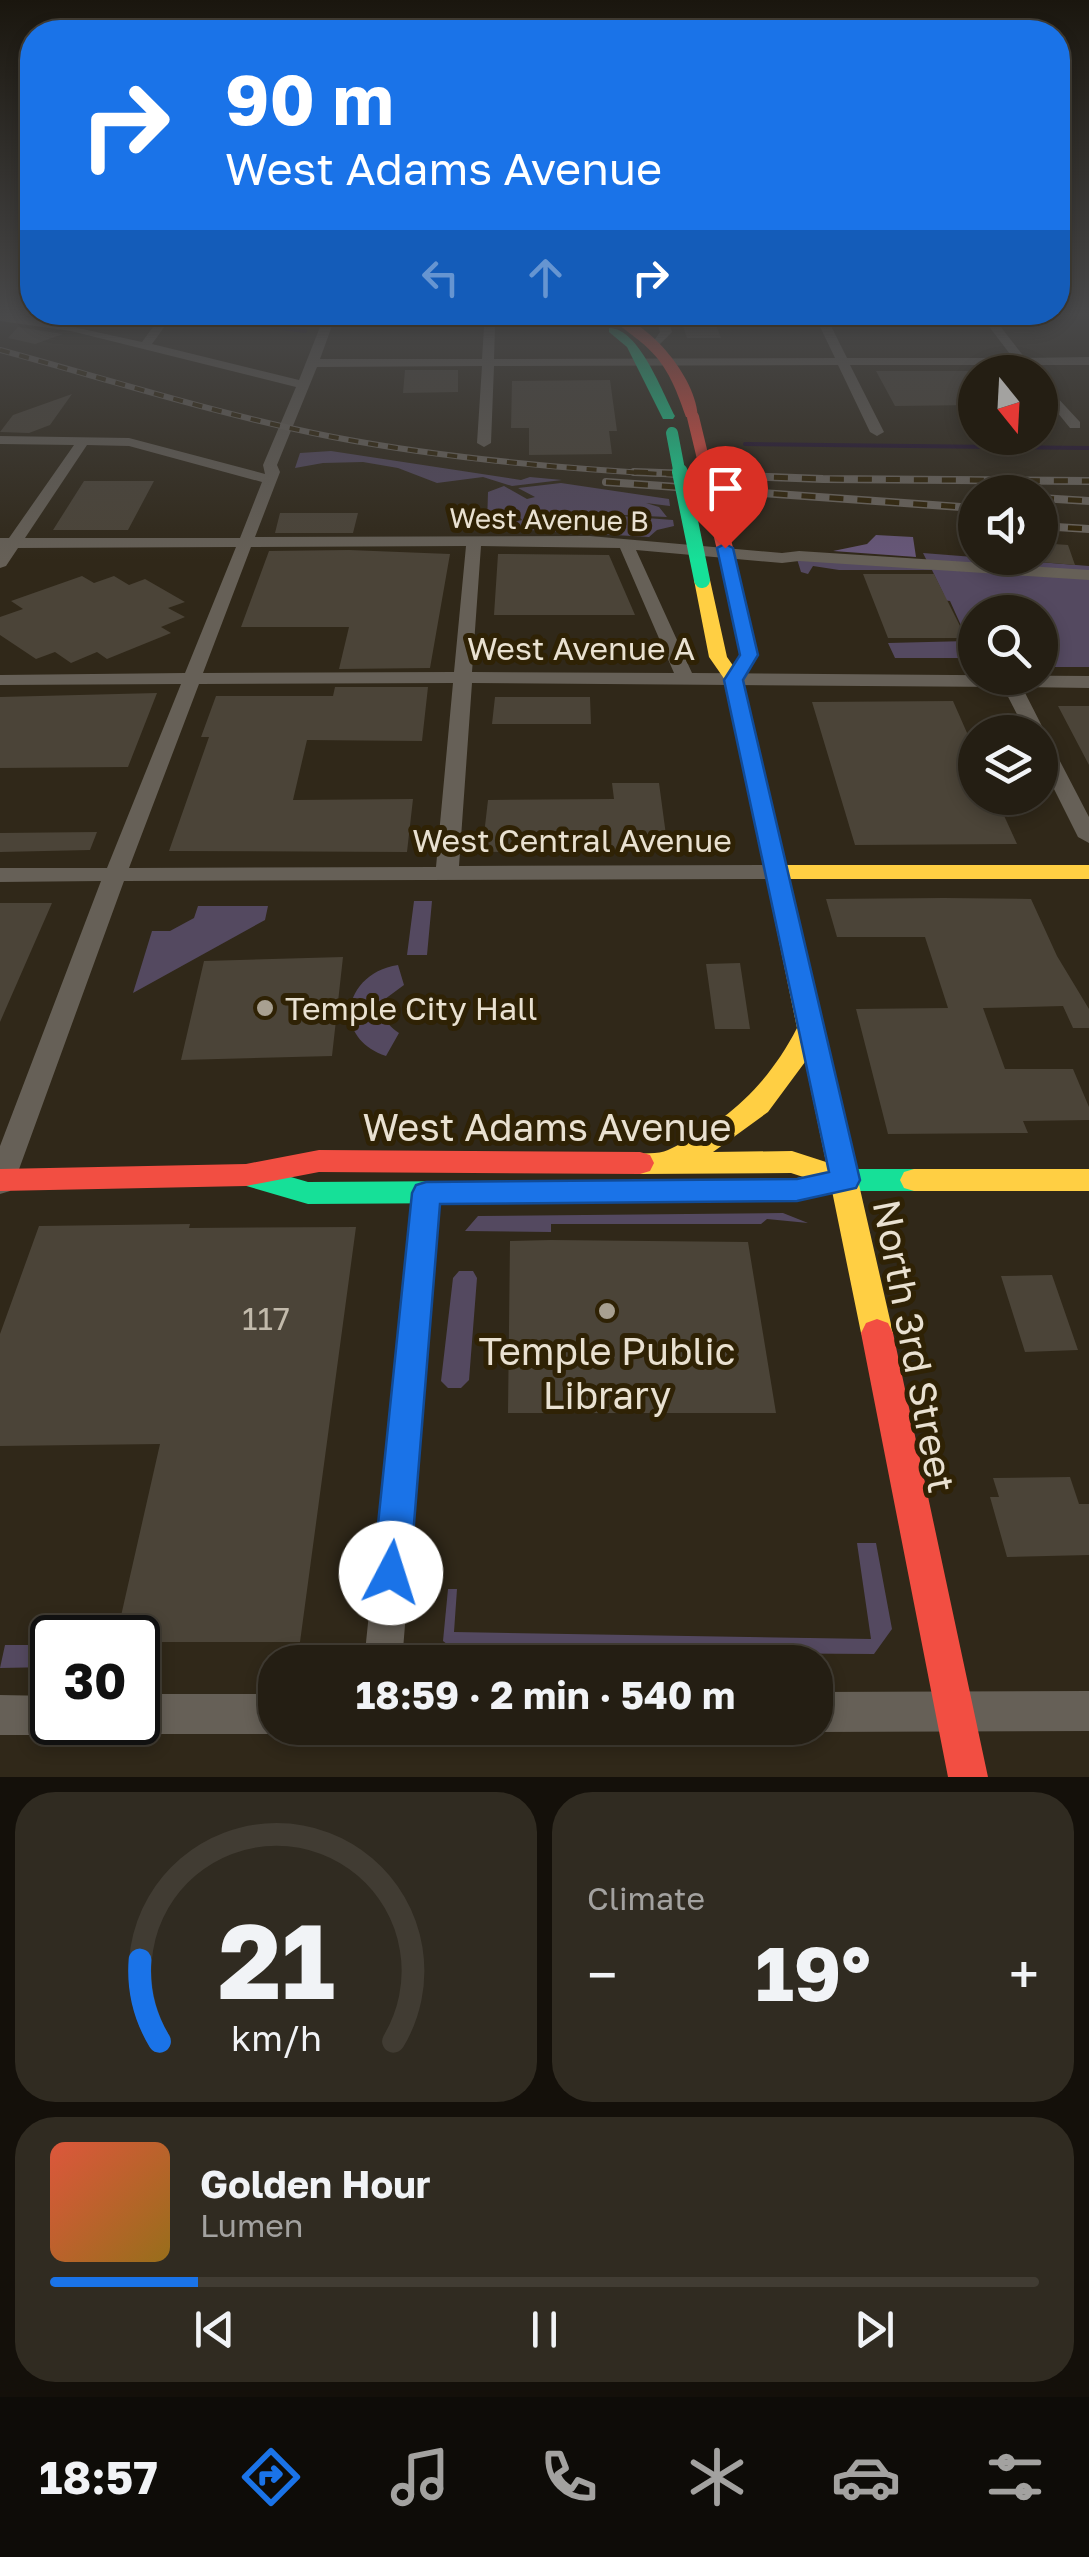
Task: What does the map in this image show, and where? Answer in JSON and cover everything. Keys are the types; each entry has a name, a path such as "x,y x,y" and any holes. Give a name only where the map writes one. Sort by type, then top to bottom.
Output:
{"main road":[{"path":"658,394 668,416 718,656 734,680 749,655 685,394"},
{"name":"North 3rd Street","path":"734,680 846,1180 968,1777"},
{"name":"West Central Avenue","path":"775,872 1089,872"},
{"path":"665,1162 745,1124 769,1101 791,1070 810,1026"},
{"name":"West Adams Avenue","path":"0,1181 246,1175 318,1160 504,1164 796,1162 846,1180"},
{"name":"West Adams Avenue","path":"246,1175 308,1193 797,1190 846,1180 1089,1180"}],"street":[{"path":"0,1181 272,476 283,466 308,400 307,394"},
{"path":"484,442 488,394"},
{"path":"859,394 877,432"},
{"path":"1058,405 1075,425"},
{"path":"0,440 138,443 272,476"},
{"path":"0,563 7,542 84,440"},
{"path":"447,873 466,678 474,541"},
{"name":"West Avenue B","path":"7,542 626,544 782,558 1089,575"},
{"path":"626,544 685,678"},
{"name":"West Avenue A","path":"0,680 685,678 958,682"},
{"name":"West Avenue A","path":"1058,682 1089,682"},
{"path":"1058,777 1089,837"},
{"name":"West Central Avenue","path":"0,875 775,872"},
{"path":"385,1645 426,1193"},
{"path":"833,1712 1089,1711"},
{"path":"0,1715 30,1714"},
{"path":"160,1714 258,1714"}],"shaded area":[{"path":"331,451 521,480 562,480 512,486 483,477 437,483 398,468 363,462 295,468 300,453"},
{"path":"561,483 669,499 670,506 646,503 659,507 667,517 580,513 673,520 674,526 657,530 649,537 494,528 522,520 519,516 487,525 488,492 504,486 527,499 535,497 518,488"},
{"path":"876,535 913,537 916,557 833,551 867,544"},
{"path":"923,553 958,556 958,575 1058,575 1058,564 1089,566 1089,667 1058,667 1058,595 958,595 958,619 950,601 942,600 944,595 932,570 839,570 813,566 808,574 801,572 797,559 930,567"},
{"path":"958,641 958,658 895,658 888,643"},
{"path":"414,901 432,901 427,955 407,955"},
{"path":"198,906 268,906 265,920 133,993 152,931 170,931 194,918"},
{"path":"398,965 404,985 385,999 384,1010 388,1023 399,1033 386,1056 368,1047 357,1035 351,1021 351,1006 365,980"},
{"path":"783,1213 808,1223 767,1219 761,1224 551,1224 551,1232 465,1231 478,1216"},
{"path":"459,1271 473,1271 477,1278 469,1380 461,1388 448,1388 441,1381 453,1278"},
{"path":"857,1543 876,1543 892,1629 874,1654 833,1654 833,1645 448,1645 443,1641 448,1589 457,1589 454,1632 871,1639"},
{"path":"5,1645 30,1645 30,1667 0,1668"}],"building":[{"path":"72,394 50,425 29,433 0,432 13,415"},
{"path":"512,394 612,394 617,431 609,431 612,454 529,455 529,428 511,428"},
{"path":"888,394 958,394 958,405 895,406"},
{"path":"84,481 154,481 128,530 53,530"},
{"path":"280,513 358,513 353,533 275,533"},
{"path":"1058,544 1068,545 1075,565 1058,564"},
{"path":"269,551 450,554 430,668 339,669 349,627 241,627"},
{"path":"498,554 609,555 635,615 494,615"},
{"path":"863,574 934,574 958,622 958,638 888,638"},
{"path":"82,576 94,583 114,576 129,585 145,579 185,602 168,608 185,617 161,627 171,633 107,659 97,652 71,663 55,652 36,659 0,635 0,617 23,609 11,601"},
{"path":"335,687 428,687 422,741 307,740 293,800 413,799 407,852 169,851 209,737 201,737 216,696 333,696"},
{"path":"157,693 128,767 0,768 0,697"},
{"path":"495,697 590,697 591,724 492,724"},
{"path":"953,701 959,715 958,815 1004,815 1017,844 855,845 812,702"},
{"path":"1058,706 1089,706 1089,765"},
{"path":"612,783 659,783 668,850 482,852 488,800 614,799"},
{"path":"97,832 90,850 0,852 0,833"},
{"path":"826,899 1031,899 1057,956 1089,1009 1089,1028 1073,1028 1063,1006 983,1008 1005,1069 1073,1069 1089,1107 1089,1120 1023,1121 1028,1133 888,1134 856,1009 948,1008 925,937 837,937"},
{"path":"0,903 52,903 0,1022"},
{"name":"Temple City Hall","path":"343,957 332,1056 181,1060 204,961"},
{"path":"740,963 750,1029 715,1029 706,964"},
{"path":"39,1226 356,1227 300,1642 160,1642 160,1615 121,1615 160,1444 0,1446 0,1334"},
{"path":"510,1241 748,1242 776,1413 508,1413"},
{"path":"1052,1275 1078,1350 1025,1352 1001,1276"},
{"path":"1070,1477 1079,1504 1089,1504 1089,1555 1007,1557 990,1497 999,1497 993,1478"}],"waterway":[{"path":"745,444 1089,448"}],"railway":[{"path":"157,394 291,428 420,451 594,470 682,475"},
{"path":"634,472 823,479 1089,481"},
{"path":"606,482 958,507"},
{"path":"1058,499 1089,501"},
{"path":"1058,527 1089,529"}],"traffic: fast":[{"path":"657,394 668,416"},
{"path":"672,433 702,580"},
{"path":"733,581 749,655 734,680"},
{"path":"253,1177 308,1193 375,1194 792,1190 846,1180 914,1180"}],"traffic: slow":[{"path":"702,580 718,657 734,680 877,1333"},
{"path":"775,872 1089,872"},
{"path":"679,1156 725,1132 759,1105 786,1071 811,1026"},
{"path":"640,1163 792,1162 846,1180"},
{"path":"914,1180 1089,1180"}],"traffic: jam":[{"path":"684,394 693,417"},
{"path":"693,417 733,581"},
{"path":"0,1180 246,1175 319,1161 640,1163"},
{"path":"877,1333 968,1777"}],"place":[{"name":"Temple City Hall","path":"265,1008"},
{"name":"Temple Public Library","path":"607,1311"}],"route":[{"path":"391,1573 426,1193 797,1190 846,1180 734,680 749,655 725,548"}]}
